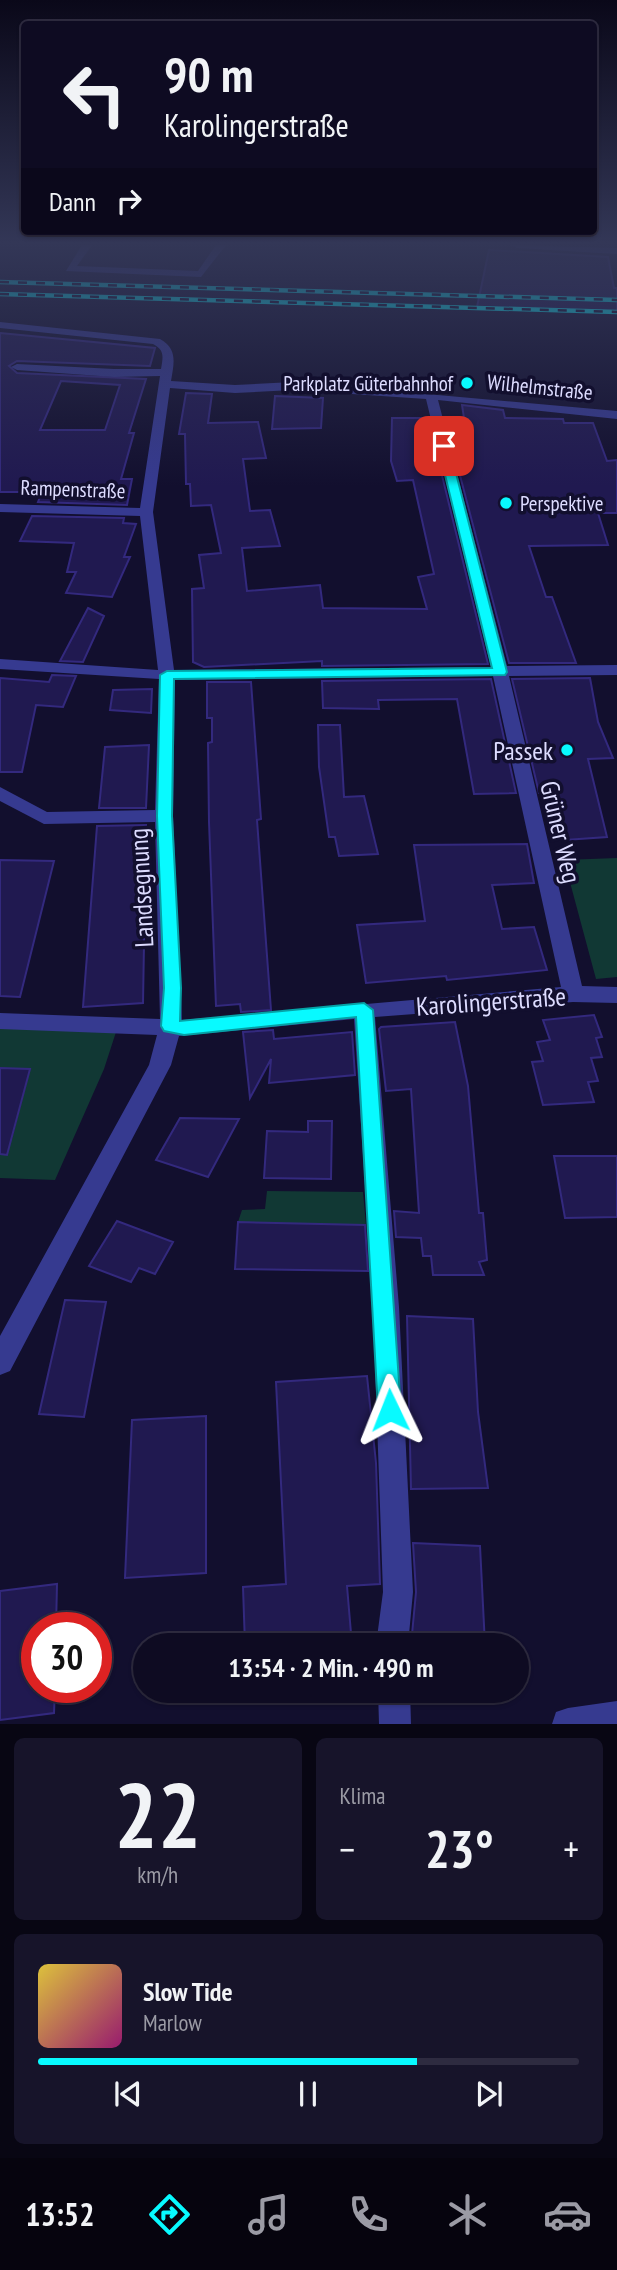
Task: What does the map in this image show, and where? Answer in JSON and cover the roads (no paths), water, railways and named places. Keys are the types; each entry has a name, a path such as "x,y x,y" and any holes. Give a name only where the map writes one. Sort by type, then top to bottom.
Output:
{"street":[{"name":"Landsegnung","path":"0,326 156,341 165,346 169,355 146,512 167,675 164,816 172,988 170,1026 160,1065 0,1362"},
{"path":"17,367 166,378"},
{"name":"Wilhelmstraße","path":"166,378 234,389 293,386 431,396 617,415"},
{"name":"Grüner Weg","path":"431,396 500,672 573,994"},
{"name":"Rampenstraße","path":"0,508 146,512"},
{"path":"0,664 167,675 617,670"},
{"path":"0,793 44,818 164,816"},
{"name":"Karolingerstraße","path":"0,1021 184,1028 364,1010 573,994 617,995"},
{"path":"364,1010 387,1334 398,1592 393,1633"},
{"path":"394,1703 395,1724"},
{"path":"568,1724 617,1717"}],"place":[{"name":"Parkplatz Güterbahnhof","path":"467,383"},
{"name":"Perspektive","path":"506,503"},
{"name":"Passek","path":"567,750"}]}
